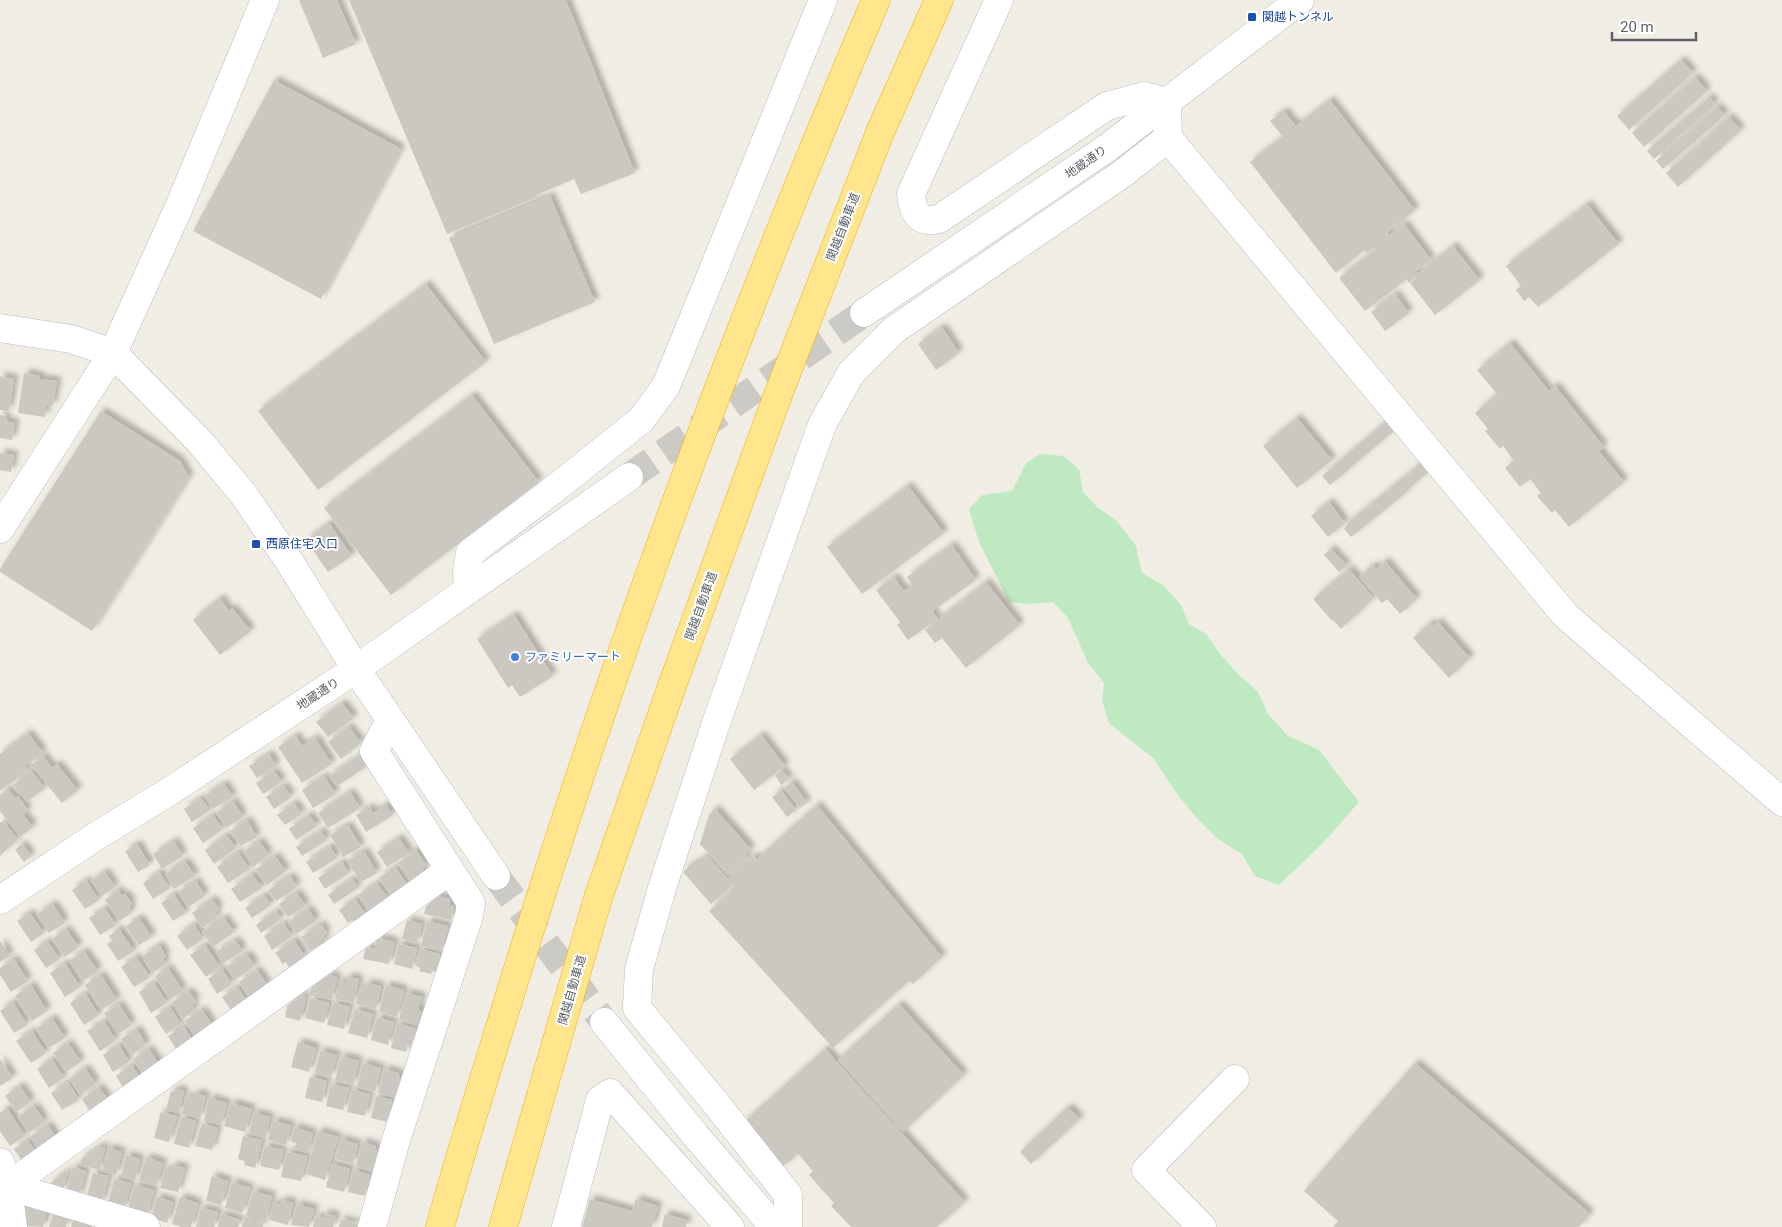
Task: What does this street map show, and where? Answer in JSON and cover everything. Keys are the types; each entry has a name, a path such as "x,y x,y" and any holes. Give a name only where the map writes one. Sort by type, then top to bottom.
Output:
{"highway":[{"path":"440,1227 545,881 608,692 722,377 830,106 876,0"},
{"name":"関越自動車道","path":"503,1227 598,898 673,683 778,395 877,139 939,0"}],"street":[{"path":"0,529 113,353 179,207 265,0"},
{"path":"468,590 467,570 470,553 641,420 666,386 823,0"},
{"path":"999,0 912,194 913,209 921,218 930,221 939,219 1107,106 1144,96 1166,102 1168,138 1566,616 1782,802"},
{"name":"地蔵通り","path":"864,313 1107,148 1300,0"},
{"path":"788,1227 788,1195 638,1008 639,969 662,888 774,555 822,425 851,373 894,330 1122,174 1168,138"},
{"path":"0,328 71,339 113,353 200,442 244,495 289,561 356,669 496,876"},
{"name":"地蔵通り","path":"1,897 170,791 356,669 629,477"},
{"path":"372,1227 396,1140 472,903 374,751 390,720"},
{"path":"4,1174 450,870"},
{"path":"604,1022 696,1136 774,1227"},
{"path":"1202,1227 1146,1170 1235,1079"},
{"path":"566,1227 600,1100 610,1093 730,1227"},
{"path":"4,1174 13,1227"},
{"path":"4,1174 146,1227"}],"green space":[{"path":"1040,454 1064,456 1079,470 1083,492 1097,507 1116,520 1136,546 1142,573 1163,585 1181,605 1189,624 1206,634 1220,654 1258,692 1268,714 1288,736 1319,750 1359,802 1322,844 1279,885 1255,876 1242,854 1218,839 1196,817 1180,798 1153,758 1109,723 1102,700 1104,683 1088,663 1068,618 1053,602 1028,604 1009,602 979,542 969,509 982,495 1012,491 1026,463"}],"building":[{"path":"299,0 337,0 356,44 323,58"},
{"path":"349,0 454,0 534,191 455,0 566,0 635,173 581,194 574,179 536,195 537,197 447,234"},
{"path":"1681,60 1693,73 1629,130 1617,116"},
{"path":"1695,77 1707,91 1644,147 1632,133"},
{"path":"274,80 401,149 321,299 193,231"},
{"path":"1709,97 1715,104 1654,159 1647,151"},
{"path":"1330,100 1415,210 1387,233 1389,235 1404,224 1431,260 1416,271 1419,275 1409,283 1407,279 1365,311 1339,278 1375,250 1373,248 1366,253 1364,250 1336,273 1250,162 1283,137 1270,121 1284,111 1296,126"},
{"path":"1717,107 1725,115 1663,169 1656,161"},
{"path":"1729,117 1741,130 1678,187 1666,173"},
{"path":"550,196 595,302 494,344 449,238"},
{"path":"1587,204 1619,244 1538,307 1529,297 1524,301 1516,290 1521,286 1506,266"},
{"path":"1453,246 1480,280 1435,315 1410,283 1421,275 1419,273"},
{"path":"426,284 486,362 318,490 258,411"},
{"path":"1395,294 1409,313 1385,331 1371,312"},
{"path":"942,327 959,353 936,370 918,344"},
{"path":"1510,343 1549,391 1555,386 1604,447 1599,451 1624,482 1569,527 1555,510 1552,513 1537,496 1541,493 1530,479 1520,487 1505,468 1514,461 1503,446 1500,449 1485,431 1488,429 1475,413 1497,394 1477,370"},
{"path":"24,373 40,376 40,379 57,381 53,406 46,405 45,417 18,413"},
{"path":"0,376 14,379 9,411 0,410"},
{"path":"472,395 539,482 391,595 324,508"},
{"path":"101,411 180,461 189,477 92,631 0,572 0,569"},
{"path":"0,415 6,416 5,421 15,423 12,440 0,438"},
{"path":"1297,418 1332,460 1297,488 1263,446"},
{"path":"1388,420 1396,429 1330,485 1322,476"},
{"path":"0,453 14,455 11,472 0,470"},
{"path":"1424,458 1433,468 1407,492 1351,537 1344,529 1349,522 1417,467"},
{"path":"908,486 944,533 862,594 827,547"},
{"path":"1329,502 1345,523 1328,537 1311,516"},
{"path":"329,523 352,556 328,572 306,540"},
{"path":"952,545 976,580 932,611 938,619 908,640 897,625 900,622 876,590 894,577 904,591 912,585 907,577"},
{"path":"1331,549 1347,566 1339,572 1324,555"},
{"path":"1385,561 1417,599 1400,614 1387,599 1382,603 1359,577 1373,565 1376,569"},
{"path":"1349,569 1374,598 1341,629 1313,599"},
{"path":"986,582 1020,625 966,668 942,638 935,643 925,630"},
{"path":"220,598 229,611 232,608 251,631 220,655 193,620"},
{"name":"ファミリーマート","path":"514,615 553,676 520,697 512,685 508,688 477,639"},
{"path":"1438,622 1470,658 1449,678 1413,638 1430,623 1433,626"},
{"path":"342,703 354,718 328,737 316,722"},
{"path":"349,727 361,743 341,759 328,742"},
{"path":"28,733 43,753 25,766 28,770 0,791 0,754"},
{"path":"761,735 785,766 754,790 730,759"},
{"path":"296,736 302,746 315,738 332,764 302,783 278,747"},
{"path":"269,754 276,766 257,778 249,766"},
{"path":"43,756 52,768 57,764 78,790 62,803 31,765"},
{"path":"359,756 366,767 337,786 329,776"},
{"path":"31,770 45,788 27,802 13,785"},
{"path":"782,770 789,779 781,785 775,775"},
{"path":"274,771 282,782 263,794 256,783"},
{"path":"324,776 336,794 313,808 302,790"},
{"path":"792,782 807,803 800,808 784,788"},
{"path":"224,784 233,797 213,809 204,796"},
{"path":"284,786 291,797 274,809 266,797"},
{"path":"8,789 15,798 18,796 28,810 23,814 33,827 20,837 0,811 0,795"},
{"path":"781,790 796,810 787,817 772,797"},
{"path":"350,792 360,808 328,828 318,813"},
{"path":"201,798 210,810 192,822 184,809"},
{"path":"233,801 243,817 226,828 216,813"},
{"path":"294,803 302,814 285,825 277,815"},
{"path":"386,805 393,815 366,832 356,815 370,807 373,813"},
{"path":"817,805 942,957 913,984 909,981 833,1048 709,911 731,892 729,890 734,886 728,879 754,856 757,859"},
{"path":"715,809 751,849 745,855 748,858 728,876 700,844 709,815"},
{"path":"213,815 223,829 203,843 193,828"},
{"path":"309,815 317,826 296,840 289,829"},
{"path":"247,820 257,837 241,846 230,831"},
{"path":"3,821 18,839 0,856 0,823"},
{"path":"348,825 361,847 343,857 330,835"},
{"path":"321,831 327,840 302,856 296,847"},
{"path":"226,835 236,848 214,864 205,850"},
{"path":"399,838 409,853 387,867 377,852"},
{"path":"174,841 183,856 162,869 153,854"},
{"path":"259,841 269,855 253,867 243,852"},
{"path":"22,844 31,856 24,862 15,850"},
{"path":"137,844 150,865 138,872 125,851"},
{"path":"330,846 337,858 313,873 306,862"},
{"path":"416,850 426,865 422,868 425,873 411,883 398,863"},
{"path":"364,851 377,873 361,882 347,861"},
{"path":"238,852 250,869 228,883 217,867"},
{"path":"707,855 733,885 711,904 683,872 693,863 694,865"},
{"path":"275,856 286,871 267,885 256,869"},
{"path":"185,861 195,876 174,889 165,874"},
{"path":"342,862 349,873 325,889 318,878"},
{"path":"395,867 408,886 392,897 379,878"},
{"path":"105,872 115,887 102,896 91,881"},
{"path":"159,872 170,888 153,899 143,883"},
{"path":"252,874 262,888 240,902 231,889"},
{"path":"290,876 297,887 276,901 268,890"},
{"path":"352,879 358,888 334,904 328,895"},
{"path":"86,880 99,900 85,909 72,890"},
{"path":"196,881 205,896 188,907 178,892"},
{"path":"377,883 388,899 369,912 358,895"},
{"path":"118,890 122,896 125,894 132,904 129,907 132,912 120,921 105,900"},
{"path":"297,893 306,906 288,917 279,904"},
{"path":"174,894 186,913 173,921 161,903"},
{"path":"264,895 271,905 252,918 245,908"},
{"path":"437,896 450,899 449,906 454,907 451,920 424,914 426,907"},
{"path":"212,899 219,909 215,913 218,917 202,928 192,913"},
{"path":"355,899 367,916 356,924 353,920 348,923 339,910"},
{"path":"53,904 65,923 49,933 37,914"},
{"path":"105,908 116,925 100,935 89,918"},
{"path":"308,909 316,921 296,934 288,922"},
{"path":"276,911 281,919 261,933 256,925"},
{"path":"30,913 44,933 31,942 17,921"},
{"path":"139,918 152,937 139,945 126,926"},
{"path":"224,918 234,932 213,947 202,932"},
{"path":"407,920 422,924 417,943 402,939"},
{"path":"427,921 448,926 441,951 421,946"},
{"path":"284,923 292,936 272,950 264,936"},
{"path":"194,924 203,939 187,950 177,936"},
{"path":"321,924 327,934 323,936 326,941 310,951 301,937"},
{"path":"66,929 79,947 65,957 52,939"},
{"path":"119,929 134,951 118,961 107,944 113,941 109,936"},
{"path":"377,938 395,942 389,964 363,959 366,947 375,949"},
{"path":"235,940 243,951 223,963 216,952"},
{"path":"294,940 305,957 289,968 286,962 283,964 275,953"},
{"path":"0,941 10,956 0,962"},
{"path":"47,941 60,959 46,968 34,950"},
{"path":"399,944 417,948 412,969 394,964"},
{"path":"159,945 166,956 163,958 166,964 152,973 142,956"},
{"path":"205,945 220,967 206,977 190,955"},
{"path":"420,949 440,954 436,972 432,971 431,974 419,971 420,968 416,966"},
{"path":"84,951 98,971 83,981 70,960"},
{"path":"247,954 255,966 235,980 226,967"},
{"path":"136,957 150,977 134,987 121,967"},
{"path":"14,959 28,981 11,992 0,975 0,968"},
{"path":"65,963 80,987 65,997 50,973"},
{"path":"168,968 183,991 170,999 155,976"},
{"path":"222,969 232,984 217,994 208,979"},
{"path":"257,970 268,986 249,998 239,982"},
{"path":"101,975 117,1000 101,1010 85,985"},
{"path":"330,975 337,977 332,1000 309,995 311,988"},
{"path":"347,977 359,979 354,1003 335,999 339,981 346,983"},
{"path":"154,983 167,1003 151,1013 139,992"},
{"path":"366,983 381,986 376,1009 356,1004 360,987 365,989"},
{"path":"31,985 47,1011 32,1021 15,996"},
{"path":"386,985 404,990 397,1017 379,1012"},
{"path":"237,987 250,1005 234,1015 222,997"},
{"path":"189,991 196,1002 192,1005 195,1010 182,1019 172,1002"},
{"path":"85,993 99,1015 84,1025 70,1003"},
{"path":"406,993 422,997 418,1010 424,1012 420,1026 399,1020"},
{"path":"302,995 306,997 300,1021 285,1017 287,1006"},
{"path":"311,998 329,1003 324,1023 305,1018"},
{"path":"13,1002 27,1025 14,1033 0,1011"},
{"path":"333,1003 350,1007 344,1029 327,1025"},
{"path":"119,1004 132,1025 118,1034 104,1013"},
{"path":"899,1004 964,1075 903,1132 838,1060"},
{"path":"170,1007 181,1024 166,1034 155,1017"},
{"path":"355,1009 373,1014 367,1038 348,1033"},
{"path":"202,1010 213,1026 198,1041 185,1021"},
{"path":"377,1017 394,1022 388,1045 371,1040"},
{"path":"52,1018 65,1038 49,1048 36,1029"},
{"path":"104,1021 116,1040 100,1051 87,1031"},
{"path":"397,1023 418,1029 415,1041 409,1039 406,1052 391,1048"},
{"path":"184,1027 195,1044 177,1051 168,1036"},
{"path":"137,1029 146,1045 132,1055 121,1039"},
{"path":"32,1031 46,1053 31,1063 16,1041"},
{"path":"298,1042 316,1048 309,1072 291,1067"},
{"path":"68,1043 81,1062 66,1072 53,1053"},
{"path":"119,1045 129,1062 113,1072 103,1055"},
{"path":"149,1049 161,1067 145,1077 133,1059"},
{"path":"825,1049 965,1202 937,1227 851,1227 831,1206 834,1203 809,1175 813,1171 798,1154 781,1168 742,1124"},
{"path":"320,1051 337,1055 331,1077 315,1073"},
{"path":"341,1056 359,1061 353,1085 335,1081"},
{"path":"0,1059 13,1078 0,1086"},
{"path":"52,1059 64,1078 49,1088 37,1069"},
{"path":"363,1063 381,1068 375,1092 357,1087"},
{"path":"1415,1063 1590,1214 1579,1227 1333,1227 1338,1221 1304,1191"},
{"path":"132,1065 143,1083 123,1087 116,1076"},
{"path":"85,1068 96,1084 80,1095 69,1079"},
{"path":"384,1069 398,1073 402,1083 398,1098 378,1093"},
{"path":"310,1077 327,1081 322,1102 305,1098"},
{"path":"68,1082 79,1100 62,1110 51,1093"},
{"path":"331,1084 349,1088 343,1110 326,1106"},
{"path":"20,1086 31,1102 16,1112 5,1096"},
{"path":"99,1087 108,1100 92,1115 82,1099"},
{"path":"175,1089 184,1091 179,1113 166,1110 171,1091 174,1092"},
{"path":"352,1090 370,1094 365,1116 347,1112"},
{"path":"195,1093 206,1096 200,1118 182,1114 186,1096 193,1098"},
{"path":"376,1096 392,1100 387,1122 371,1118"},
{"path":"209,1098 227,1103 221,1125 204,1121"},
{"path":"231,1103 252,1109 245,1132 224,1126"},
{"path":"34,1106 45,1122 29,1133 18,1117"},
{"path":"1068,1107 1080,1119 1031,1164 1020,1152"},
{"path":"7,1108 25,1136 10,1146 0,1131 0,1113"},
{"path":"161,1112 177,1116 169,1142 154,1138"},
{"path":"254,1113 270,1117 265,1138 249,1134"},
{"path":"181,1117 196,1121 189,1148 174,1144"},
{"path":"273,1121 291,1125 286,1145 268,1140"},
{"path":"202,1123 218,1128 212,1150 195,1146"},
{"path":"48,1125 56,1138 41,1153 30,1137"},
{"path":"294,1127 313,1133 308,1153 294,1149 296,1143 291,1142"},
{"path":"318,1131 338,1137 325,1180 306,1174"},
{"path":"243,1136 262,1140 255,1168 244,1165 245,1161 238,1159"},
{"path":"340,1139 358,1144 353,1164 335,1159"},
{"path":"28,1140 40,1158 26,1167 14,1149"},
{"path":"362,1142 375,1146 379,1156 375,1172 356,1166"},
{"path":"265,1146 283,1150 279,1170 260,1166"},
{"path":"99,1147 105,1148 100,1170 80,1165 81,1159"},
{"path":"108,1148 122,1152 116,1175 102,1171"},
{"path":"287,1152 307,1156 301,1181 281,1177"},
{"path":"126,1155 140,1159 135,1180 121,1177"},
{"path":"146,1157 163,1163 156,1186 139,1181"},
{"path":"332,1164 350,1169 344,1192 326,1187"},
{"path":"173,1165 185,1168 178,1192 160,1188 165,1169 172,1170"},
{"path":"73,1167 86,1171 79,1197 66,1193"},
{"path":"69,1169 63,1191 50,1188 51,1183"},
{"path":"353,1170 370,1175 365,1196 348,1192"},
{"path":"93,1173 109,1176 102,1203 86,1199"},
{"path":"212,1176 228,1181 221,1205 206,1201"},
{"path":"114,1179 131,1183 124,1209 108,1204"},
{"path":"232,1182 250,1188 242,1213 225,1208"},
{"path":"135,1185 154,1190 147,1216 127,1211"},
{"path":"253,1191 272,1196 266,1221 246,1216"},
{"path":"157,1197 173,1202 167,1223 151,1218"},
{"path":"180,1197 198,1203 191,1227 172,1224"},
{"path":"590,1199 632,1211 636,1199 658,1206 652,1227 582,1227"},
{"path":"282,1200 293,1203 288,1225 269,1220 273,1203 280,1205"},
{"path":"297,1204 314,1209 309,1227 291,1225"},
{"path":"25,1205 47,1211 43,1227 23,1226 26,1217 22,1217"},
{"path":"201,1208 218,1212 214,1227 196,1227"},
{"path":"54,1211 69,1216 66,1227 49,1227"},
{"path":"325,1213 336,1216 333,1227 313,1227 316,1216 324,1218"},
{"path":"221,1214 240,1220 238,1227 218,1227"},
{"path":"665,1214 687,1220 686,1227 662,1227"},
{"path":"74,1217 93,1223 92,1227 71,1227"},
{"path":"245,1217 264,1223 263,1227 242,1227"},
{"path":"341,1219 358,1224 357,1227 339,1227"}],"tunnel":[{"path":"629,477 864,313"},
{"path":"496,876 604,1022"}],"place":[{"name":"関越トンネル","path":"1252,17"},
{"name":"西原住宅入口","path":"256,544"},
{"name":"ファミリーマート","path":"515,657"}]}
